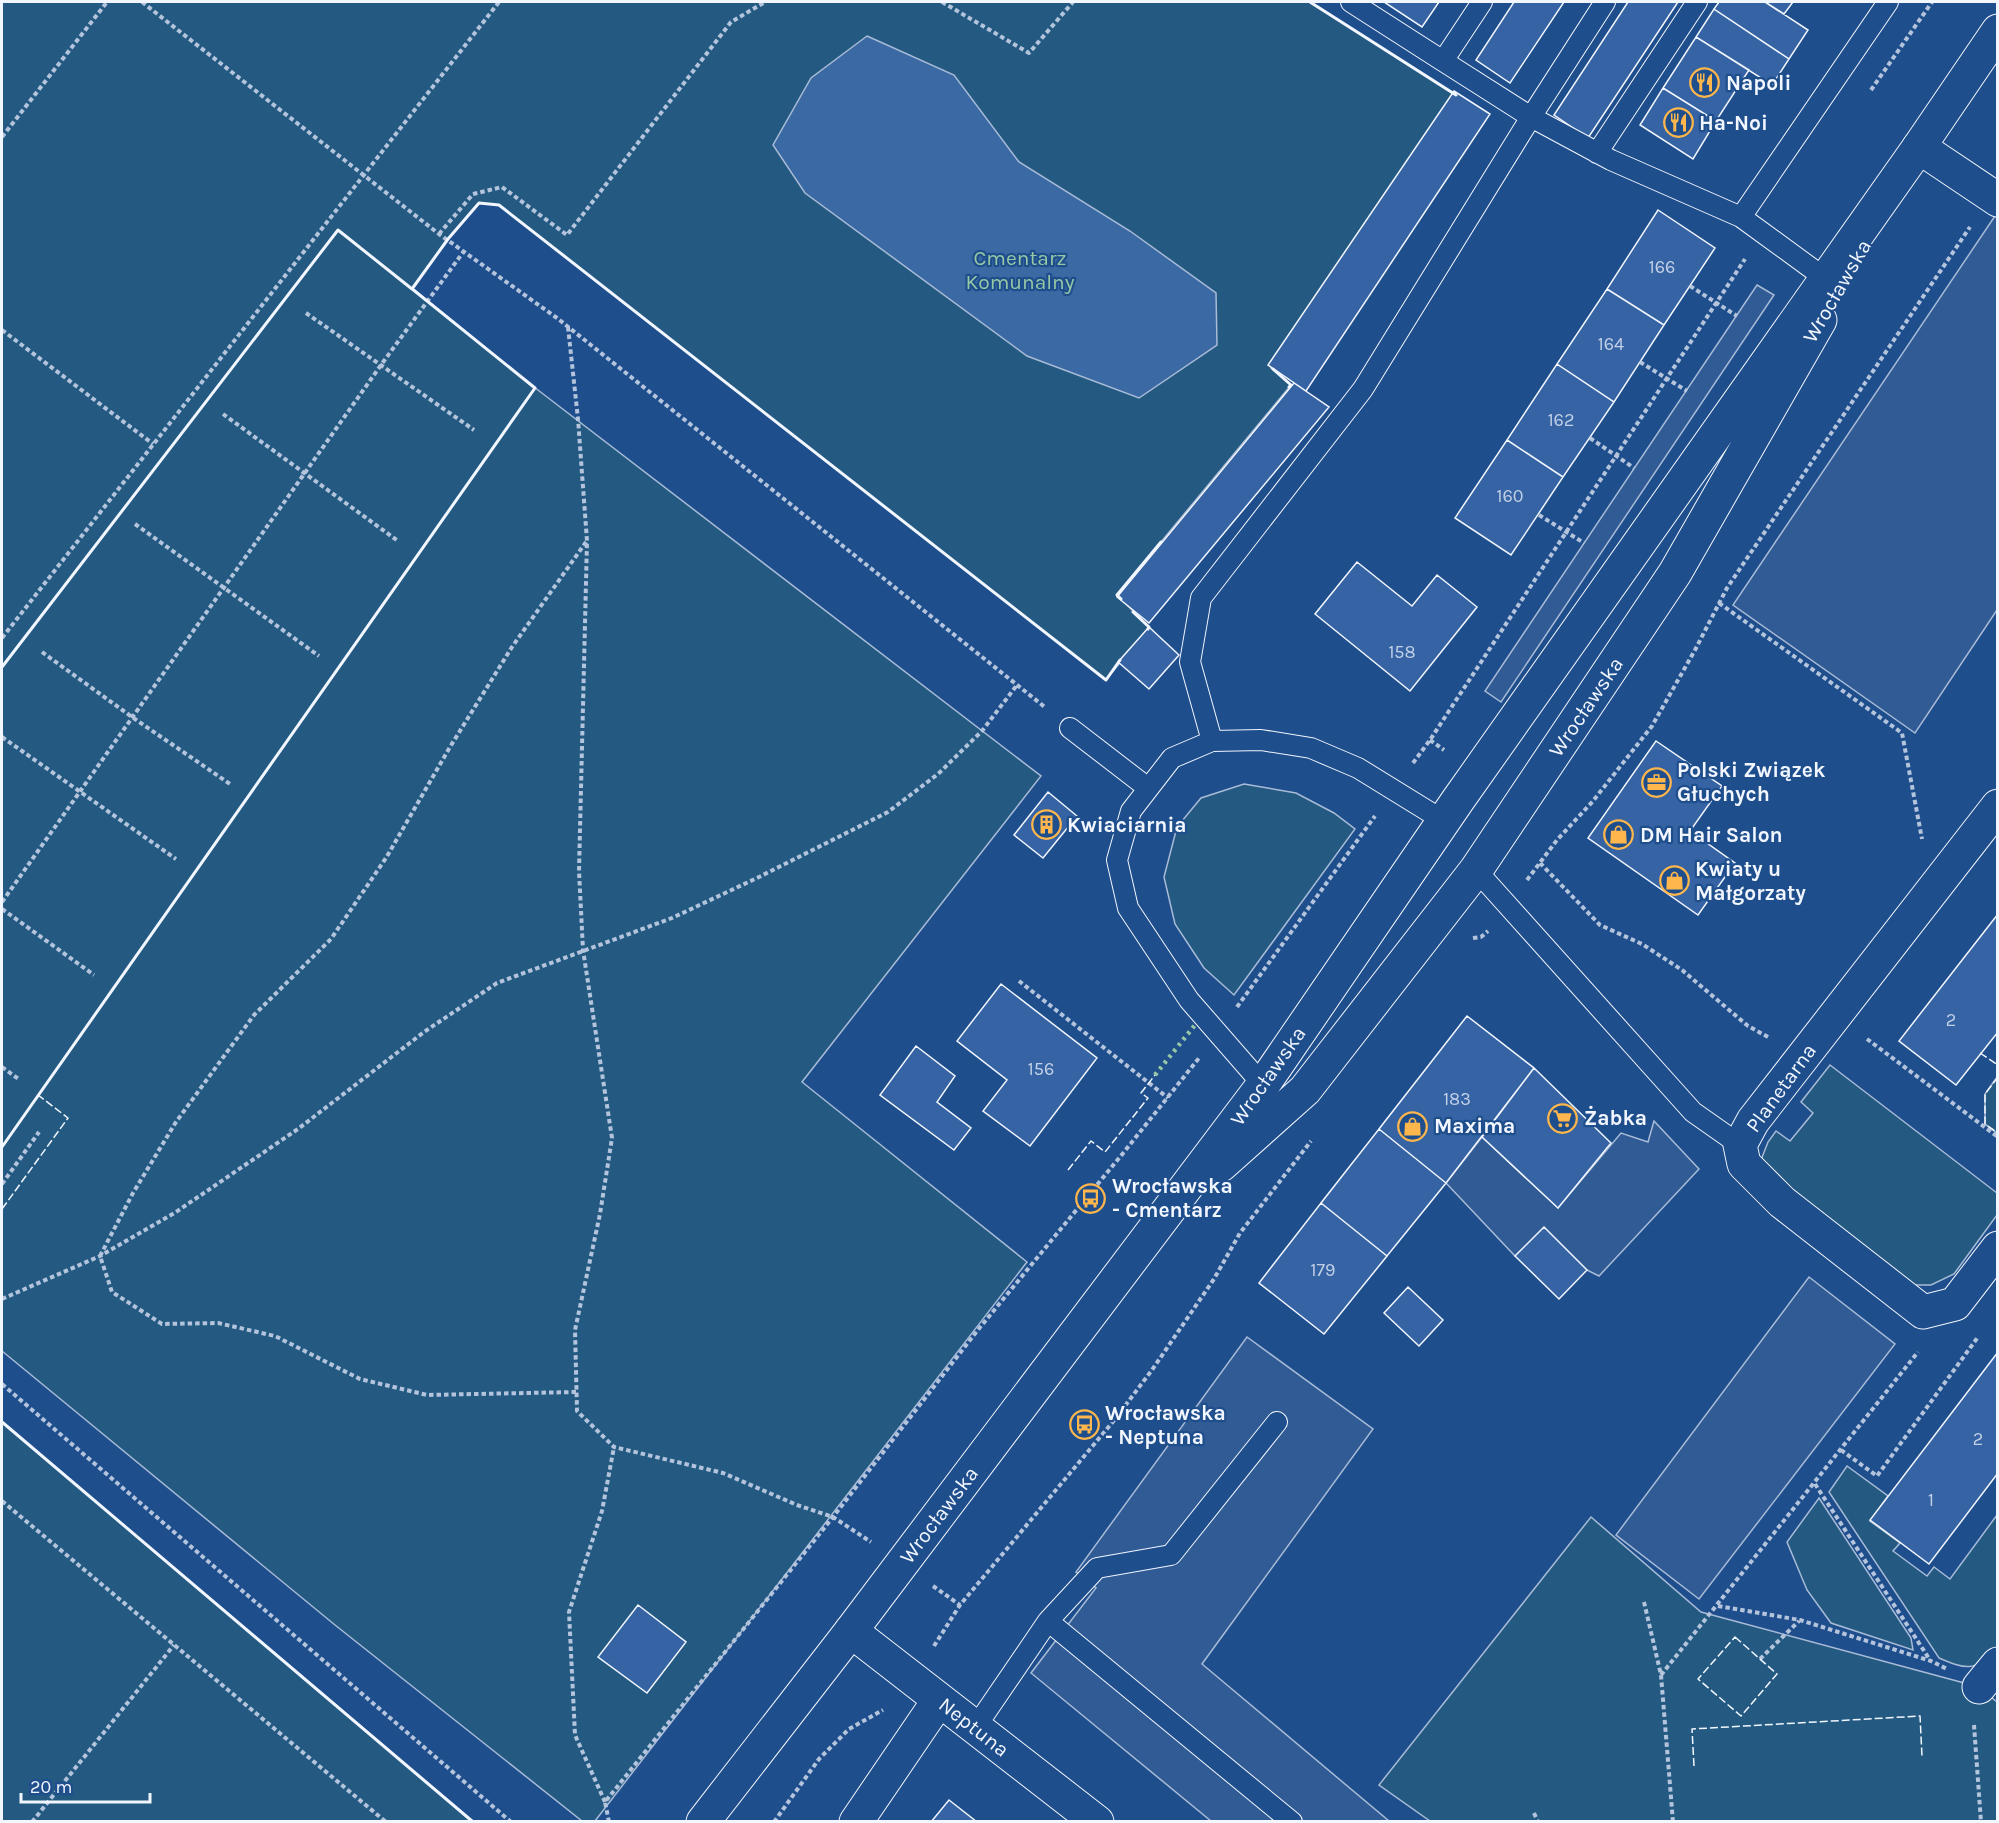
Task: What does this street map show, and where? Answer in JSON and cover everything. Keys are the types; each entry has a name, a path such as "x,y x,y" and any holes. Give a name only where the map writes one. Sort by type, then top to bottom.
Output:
{"main road":[{"name":"Wrocławska","path":"703,1821 902,1564 1263,1085 1444,820 1998,32"},
{"name":"Wrocławska","path":"1172,1207 1305,1090 1476,870 1675,573 1919,147"},
{"path":"1919,147 1998,200"},
{"name":"Planetarna","path":"1955,1304 1923,1312 1782,1202 1744,1164 1740,1145 1753,1121 1998,806"},
{"path":"1955,1304 1998,1248"},
{"name":"Neptuna","path":"851,1631 1097,1821"},
{"path":"856,1821 939,1700"}],"lane":[{"path":"1351,2 1531,117 1611,160 1741,217 1826,279"},
{"path":"1443,61 1482,2"},
{"path":"1212,741 1190,662 1201,598 1363,389 1605,2"},
{"path":"1597,153 1697,2"},
{"path":"1741,217 1888,2"},
{"path":"1070,728 1148,788"},
{"path":"1263,1085 1189,1000 1128,908 1118,860 1131,811 1172,758 1212,741 1261,740 1311,748 1358,768 1444,820"},
{"path":"1476,870 1693,1112 1740,1145"},
{"path":"975,1728 1048,1620 1097,1568 1171,1555 1277,1422"},
{"path":"1048,1620 1292,1821"}],"path":[{"path":"2,136 107,2"},
{"path":"142,2 439,234 568,327 1070,728"},
{"path":"2,638 499,2"},
{"path":"439,234 473,194 502,187 567,235 731,22 765,2"},
{"path":"942,2 1029,54 1073,2"},
{"path":"2,902 464,251"},
{"path":"1690,286 1737,316"},
{"path":"306,313 474,430"},
{"path":"568,327 578,419 587,541 579,871 583,950 612,1138 600,1214 575,1330 577,1411 614,1447 723,1473 797,1505 831,1516 902,1564"},
{"path":"2,330 153,444"},
{"path":"1640,362 1687,391"},
{"path":"223,414 398,541"},
{"path":"1590,438 1635,468"},
{"path":"1539,514 1584,543"},
{"path":"135,524 319,656"},
{"path":"576,1392 427,1395 360,1378 275,1335 218,1323 162,1324 112,1292 100,1256 133,1193 176,1122 254,1015 332,939 386,858 450,747 512,647 587,541"},
{"path":"1719,603 1902,733 1931,891"},
{"path":"42,652 132,717 230,783"},
{"path":"2,1299 100,1256 177,1212 298,1129 424,1032 497,983 682,913 888,812 938,774 975,738 1017,685"},
{"path":"2,737 176,859"},
{"path":"1540,863 1600,925 1642,944 1682,970 1748,1026 1804,1055"},
{"path":"2,909 94,975"},
{"path":"1019,981 1168,1098"},
{"path":"1836,1014 1998,1137"},
{"path":"2,1067 20,1080"},
{"path":"2,1184 39,1132"},
{"path":"1661,1675 1815,1484 1955,1304"},
{"path":"1841,1450 1877,1476 1984,1328"},
{"path":"2,1384 511,1821"},
{"path":"604,1802 575,1736 569,1612 602,1511 614,1447"},
{"path":"1717,1606 1800,1620 1931,1660 1815,1484"},
{"path":"2,1501 386,1821"},
{"path":"1644,1602 1661,1675 1673,1821"},
{"path":"1760,1659 1800,1620"},
{"path":"32,1821 174,1644"},
{"path":"1981,1821 1972,1698 1988,1676"},
{"path":"1533,1813 1538,1821"}],"green space":[{"name":"Cmentarz Komunalny","path":"2,2 1310,2 1457,96 1271,368 1291,385 1117,595 1149,627 1106,680 499,205 479,203 448,239 412,288 534,387 1041,776 802,1082 1027,1262 595,1821 582,1821 335,1625 2,1351"},
{"path":"1244,784 1296,793 1334,813 1355,829 1234,995 1204,968 1175,924 1164,877 1177,827 1201,798"},
{"path":"1830,1065 1997,1193 1997,1215 1954,1274 1931,1285 1912,1285 1769,1177 1761,1160 1768,1142 1776,1131 1790,1141 1813,1113 1801,1102"},
{"path":"1997,1077 1997,1133 1985,1124 1985,1094"},
{"path":"2,1422 473,1821 2,1821"},
{"path":"1847,1466 1888,1496 1870,1521 1900,1543 1893,1551 1927,1576 1934,1567 1950,1579 1997,1515 1998,1651 1982,1662 1970,1666 1957,1665 1939,1658 1829,1492"},
{"path":"1819,1498 1911,1638 1913,1650 1831,1623 1807,1590 1787,1542"},
{"path":"1591,1517 1701,1612 1979,1687 1997,1702 1997,1821 1430,1821 1379,1785"}],"shaded area":[{"path":"867,36 954,75 1019,162 1130,231 1216,293 1217,345 1139,398 1027,356 805,193 773,145 811,78"},
{"path":"1997,213 1997,610 1915,733 1733,605"},
{"path":"1757,285 1774,295 1501,702 1485,691"},
{"path":"1654,1121 1699,1169 1599,1276 1587,1270 1515,1256 1446,1183 1482,1137 1558,1208 1621,1133 1648,1142"},
{"path":"1809,1277 1895,1344 1699,1599 1616,1535"},
{"path":"1247,1337 1373,1429 1202,1664 1389,1821 1211,1821 1031,1673 1096,1588 1076,1572"}],"building":[{"path":"1384,2 1439,2 1422,27"},
{"path":"1514,2 1564,2 1510,83 1476,60"},
{"path":"1628,2 1678,2 1588,138 1554,115"},
{"path":"1719,2 1765,2 1808,30 1789,59 1714,9"},
{"path":"1765,2 1793,2 1784,14"},
{"path":"1714,9 1789,59 1772,85 1696,37"},
{"path":"1696,37 1749,70 1716,121 1663,88"},
{"name":"Ha-Noi","path":"1663,88 1716,121 1693,159 1640,125"},
{"path":"1454,91 1490,114 1306,391 1268,365"},
{"path":"1658,210 1715,248 1664,325 1607,289"},
{"path":"1607,289 1664,325 1614,402 1557,364"},
{"path":"1557,364 1614,402 1563,477 1507,440"},
{"path":"1294,383 1329,407 1149,623 1117,597"},
{"path":"1507,440 1563,477 1511,555 1455,518"},
{"path":"1357,562 1412,606 1437,575 1477,607 1410,691 1315,614"},
{"path":"1149,627 1179,655 1149,689 1118,662"},
{"path":"1656,741 1722,786 1690,831 1735,863 1698,915 1588,838"},
{"name":"Kwiaciarnia","path":"1048,792 1077,816 1043,858 1014,835"},
{"path":"1998,914 1998,1032 1956,1085 1899,1041"},
{"path":"1001,984 1097,1058 1030,1146 983,1111 1007,1080 957,1041"},
{"path":"1467,1016 1534,1068 1446,1183 1379,1129"},
{"path":"916,1046 955,1076 937,1102 971,1128 954,1150 880,1095"},
{"path":"1534,1068 1611,1143 1558,1208 1482,1137"},
{"path":"1379,1129 1446,1183 1387,1256 1321,1203"},
{"path":"1321,1203 1387,1256 1324,1334 1259,1283"},
{"path":"1544,1227 1587,1270 1559,1299 1515,1256"},
{"path":"1408,1287 1443,1320 1419,1346 1384,1313"},
{"path":"1998,1352 1998,1473 1929,1564 1870,1520"},
{"path":"638,1605 686,1642 647,1693 598,1657"},
{"path":"949,1800 977,1822 931,1822"}],"hedge":[{"path":"1155,1075 1195,1025"}],"fence":[{"path":"1980,1053 1998,1065"},
{"path":"1068,1170 1091,1141 1105,1152 1148,1098 1141,1093 1155,1075"},
{"path":"1998,1077 1985,1094 1985,1124 1998,1133"},
{"path":"2,1209 68,1118 38,1095"},
{"path":"1735,1637 1777,1674 1741,1716 1698,1679 1735,1637"},
{"path":"1694,1766 1692,1729 1920,1716 1922,1756"}],"wall":[{"path":"1310,2 1456,95"},
{"path":"2,667 338,230 412,289 448,239 479,203 499,205 1106,680 1120,660"},
{"path":"2,1147 535,388 411,288"},
{"path":"1273,369 1291,385 1289,387"},
{"path":"1121,599 1117,595 1161,542"},
{"path":"1133,612 1149,627 1148,629"},
{"path":"2,1422 473,1822"}],"place":[{"name":"Napoli","path":"1705,83"},
{"name":"Ha-Noi","path":"1678,123"},
{"name":"Polski Związek Głuchych","path":"1656,782"},
{"name":"Kwiaciarnia","path":"1046,825"},
{"name":"DM Hair Salon","path":"1619,835"},
{"name":"Kwiaty u Małgorzaty","path":"1674,881"},
{"name":"Żabka","path":"1563,1118"},
{"name":"Maxima","path":"1413,1126"},
{"name":"Wrocławska - Cmentarz","path":"1091,1198"},
{"name":"Wrocławska - Neptuna","path":"1084,1425"}]}
